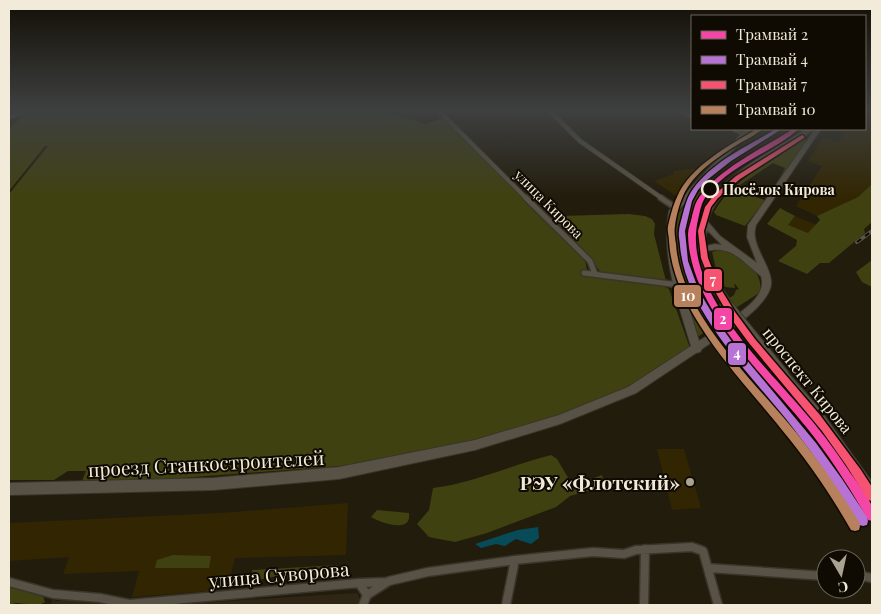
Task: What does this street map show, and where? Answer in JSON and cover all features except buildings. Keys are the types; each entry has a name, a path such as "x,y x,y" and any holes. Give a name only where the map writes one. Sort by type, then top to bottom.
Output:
{"main road":[{"path":"697,349 679,285 669,234 670,222 676,208 738,140"},
{"path":"732,250 715,248 702,250 704,222 713,200 730,183 793,140"},
{"path":"766,277 751,237 752,225 811,140"},
{"path":"704,222 714,235 748,260 766,277"},
{"name":"проспект Кирова","path":"702,250 706,266 718,290 738,319 814,410 872,491"},
{"name":"проезд Станкостроителей","path":"9,489 150,486 275,480 339,473 475,445 560,419 632,390 697,349 747,312 766,290 766,277"},
{"path":"683,300 726,328"}],"street":[{"name":"улица Кирова","path":"468,140 590,261 595,274"},
{"path":"579,140 676,208"},
{"path":"584,273 679,285"},
{"name":"улица Суворова","path":"9,582 53,594 100,598 129,604 359,583 367,595 389,582 428,572 593,552 624,554 645,550 692,547 703,551 708,568"},
{"path":"644,605 645,550"},
{"path":"506,605 515,560"},
{"path":"718,605 708,568 816,575"},
{"path":"359,583 389,582"},
{"path":"363,605 367,595"}],"shaded area":[{"path":"9,140 464,140 585,259 588,276 663,286 669,289 691,351 617,392 555,417 488,437 353,465 167,479 82,481 86,471 68,471 54,480 9,480 9,194 48,146 45,146 9,191"},
{"path":"801,140 807,140 779,179 785,168 773,163 740,185 746,193 764,200 745,226 716,215 714,212 731,190 767,162"},
{"path":"822,140 839,142 840,140 872,140 872,184 858,197 817,216 796,206 822,166 808,161"},
{"path":"709,167 679,198 654,181 674,174 674,171"},
{"path":"872,184 872,222 864,229 865,233 829,263 820,263 807,274 778,261 796,246 797,240 767,224 780,208 795,216 788,225 808,233 820,220 817,216 858,197"},
{"path":"703,188 706,189 697,201 691,215 689,229 691,257 707,298 700,300 695,292 688,292 684,288 674,242 674,224 677,214"},
{"path":"629,214 645,216 652,219 655,224 654,234 666,281 601,273 589,256 555,220 560,216"},
{"path":"795,216 817,225 808,233 787,225"},
{"path":"720,250 735,255 749,265 759,278 760,286 759,293 719,319 691,302 685,292 693,293 698,302 713,308 734,295 736,290 739,289 735,284 735,288 725,287 716,269 712,252"},
{"path":"872,260 872,287 862,282 856,272"},
{"path":"689,307 714,322 715,325 699,336 696,334"},
{"path":"657,449 684,449 701,508 672,510"},
{"path":"551,455 557,459 573,486 602,475 605,486 570,496 556,507 487,533 455,542 429,537 417,524 429,510 433,488 478,478"},
{"path":"348,503 346,555 235,558 230,578 212,580 209,591 132,597 139,571 63,574 69,557 9,561 9,523 221,513"},
{"path":"377,510 409,513 409,519 401,525 388,524 371,517"},
{"path":"173,555 211,556 209,568 155,568 157,560"},
{"path":"337,565 340,568 336,572 293,579 282,575 253,581 252,570"},
{"path":"9,587 24,588 42,593 45,602 39,605 16,603 9,605"},
{"path":"357,593 361,601 360,605 166,605"},
{"path":"64,598 114,605 51,605 52,600 59,601"}],"water":[{"path":"538,527 539,538 531,544 516,539 505,546 496,544 481,548 475,544 518,530"}],"railway":[{"path":"857,242 872,231"}],"tram line":[{"name":"10","path":"742,140 716,157 695,175 680,196 671,227 673,258 684,289 701,320 744,378 805,451 831,487 855,526"},
{"name":"4","path":"761,140 716,169 695,190 689,201 682,231 685,261 696,291 712,320 732,348 813,446 839,482 863,521"},
{"name":"2","path":"779,140 728,173 705,194 698,205 692,233 695,261 705,290 722,318 762,370 820,438 872,516"},
{"name":"7","path":"798,140 738,177 716,196 708,207 701,231 704,258 715,286 732,314 752,341 825,428 872,496"}],"place":[{"name":"Посёлок Кирова","path":"710,189"},
{"name":"РЭУ «Флотский»","path":"690,482"}]}
